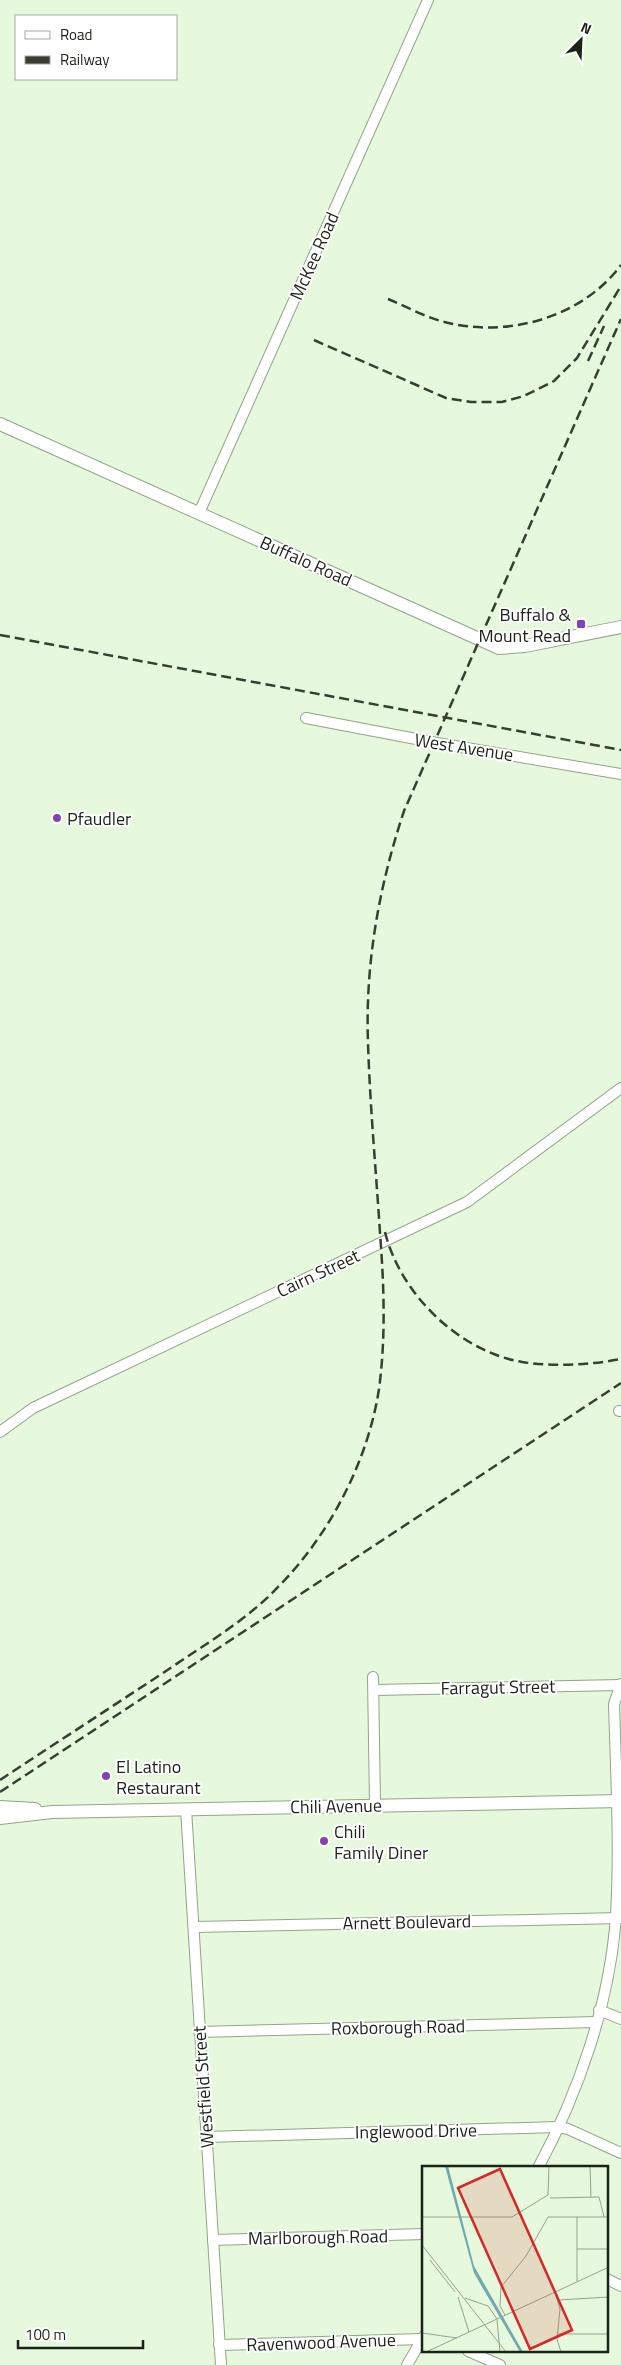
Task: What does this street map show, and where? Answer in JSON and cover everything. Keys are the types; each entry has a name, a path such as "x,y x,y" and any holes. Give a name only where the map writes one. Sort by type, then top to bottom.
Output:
{"main road":[{"name":"Buffalo Road","path":"0,424 499,648 525,646 621,627"},
{"name":"Chili Avenue","path":"0,1818 52,1812 619,1801"},
{"name":"Chili Avenue","path":"0,1808 52,1812"}],"street":[{"name":"McKee Road","path":"199,513 428,0"},
{"name":"West Avenue","path":"306,718 436,743 621,774"},
{"name":"Cairn Street","path":"0,1432 32,1408 467,1202 621,1088"},
{"path":"373,1677 375,1805"},
{"path":"539,2166 558,2127 582,2068 599,2010 618,1918 619,1801 614,1704 621,1684"},
{"name":"Farragut Street","path":"374,1690 621,1684"},
{"name":"Westfield Street","path":"186,1809 221,2365"},
{"name":"Arnett Boulevard","path":"194,1927 618,1918"},
{"path":"599,2010 621,2020"},
{"name":"Roxborough Road","path":"199,2032 596,2022"},
{"name":"Inglewood Drive","path":"206,2136 558,2127 568,2129 621,2153"},
{"name":"Marlborough Road","path":"213,2240 422,2234"},
{"path":"608,2280 621,2286"},
{"name":"Ravenwood Avenue","path":"219,2345 422,2337"},
{"path":"407,2365 422,2339"},
{"path":"470,2352 500,2365"}],"railway":[{"path":"388,299 421,314 465,326 515,325 540,320 563,311 585,299 604,284 621,265"},
{"path":"314,340 446,398 471,402 502,402 524,396 554,381 577,358 621,286"},
{"path":"0,1780 212,1640 254,1610 279,1586 315,1543 344,1495 356,1469 374,1416 383,1350 383,1272 370,1091 368,1013 371,955 387,868 404,811 621,319"},
{"path":"588,361 604,326"},
{"path":"0,635 621,750"},
{"path":"385,1232 393,1255 418,1297 435,1316 454,1332 476,1346 498,1356 534,1364 572,1365 621,1359"},
{"path":"0,1792 621,1383"}],"place":[{"name":"Buffalo & Mount Read","path":"581,624"},
{"name":"Pfaudler","path":"57,818"},
{"name":"El Latino Restaurant","path":"106,1776"},
{"name":"Chili Family Diner","path":"324,1841"}]}
